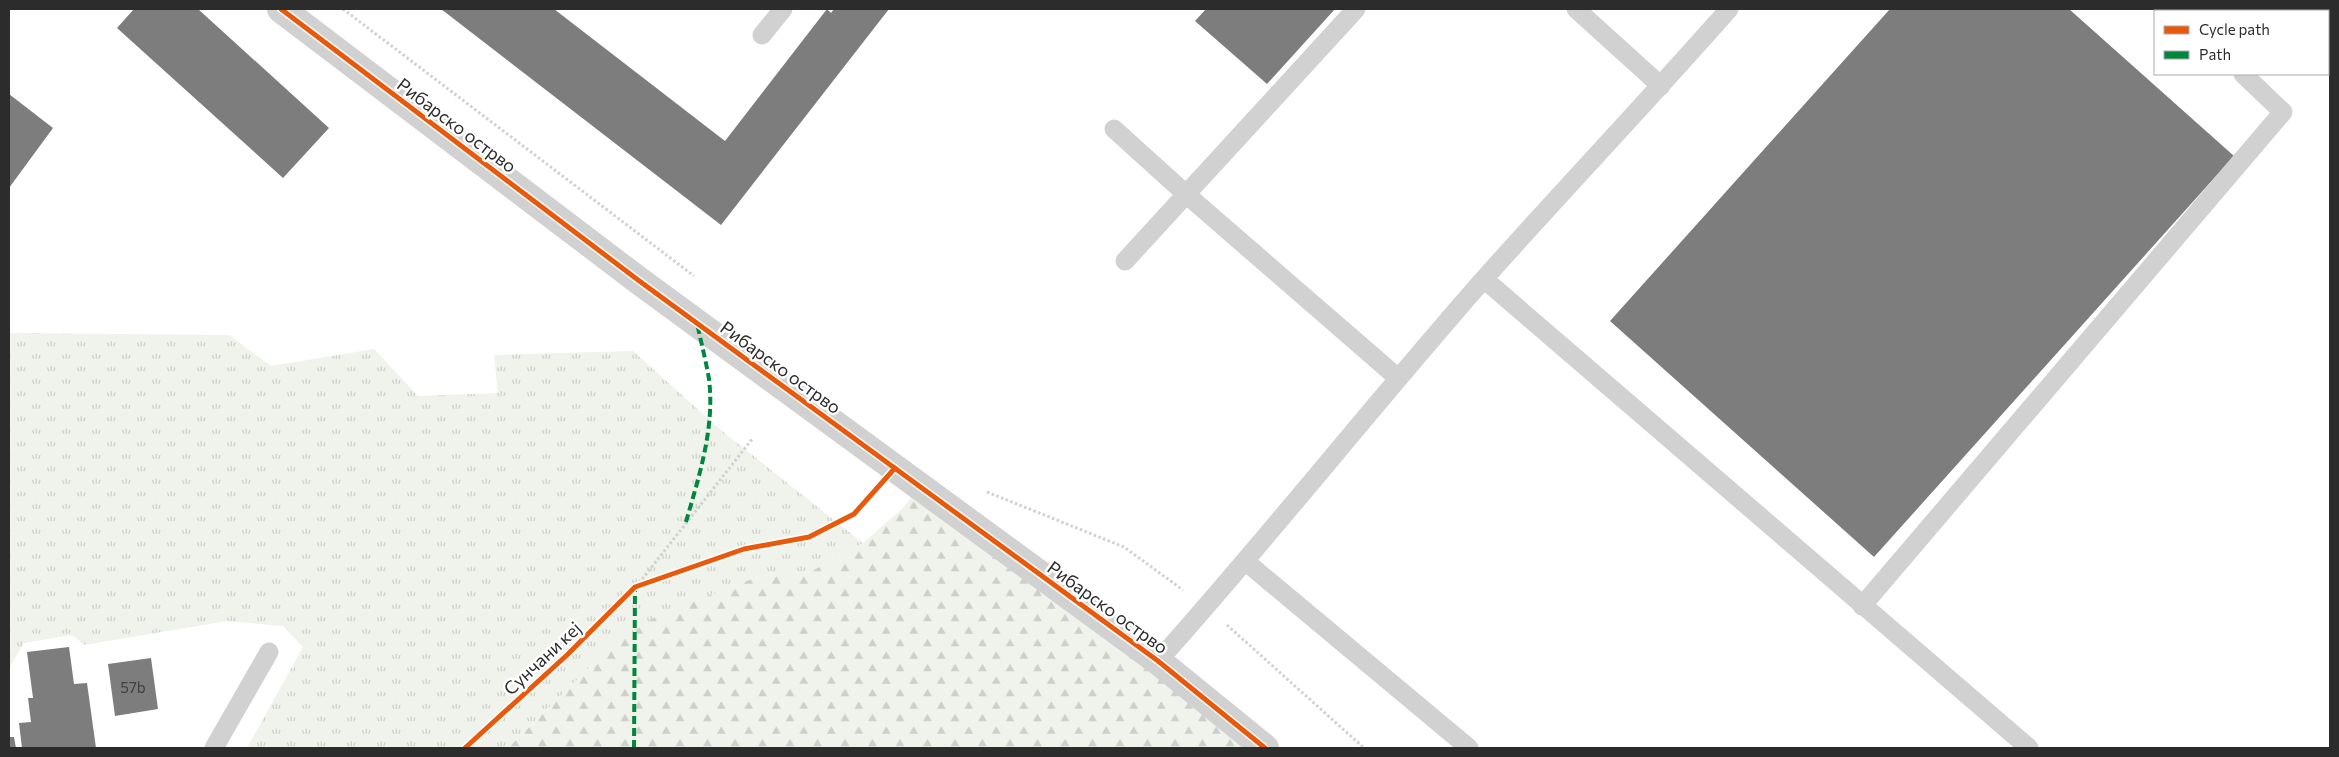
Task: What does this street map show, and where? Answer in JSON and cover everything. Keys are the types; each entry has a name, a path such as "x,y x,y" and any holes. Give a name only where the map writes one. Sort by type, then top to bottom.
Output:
{"street":[{"name":"Рибарско острво","path":"281,9 638,280 1158,661 1265,748"}],"lane":[{"path":"762,35 783,9"},
{"path":"1125,262 1356,9"},
{"path":"1576,9 1661,86"},
{"path":"1158,661 1484,279 1661,86 1728,9"},
{"path":"1862,606 2283,112 2244,75"},
{"path":"1114,129 1187,195 1398,378"},
{"path":"1484,279 2028,748"},
{"path":"1245,561 1469,748"},
{"path":"214,748 269,652"}],"path":[{"path":"343,9 700,281"},
{"path":"629,594 753,438"},
{"path":"636,587 744,549 809,537 854,514 894,468"},
{"path":"986,491 1124,547 1206,607 1364,748"}],"green space":[{"path":"9,333 229,335 271,366 374,349 418,396 498,393 494,355 633,351 722,431 863,543 812,571 760,576 608,649 508,748 247,748 303,647 283,626 227,621 85,645 72,635 24,643 9,668"},
{"path":"920,487 1254,748 508,748 608,649 658,615 760,576 812,571 863,543 902,509"}],"building":[{"path":"134,9 198,9 329,128 283,178 117,28"},
{"path":"441,9 554,9 725,141 827,9 831,13 834,9 889,9 721,225"},
{"path":"1206,9 1335,9 1267,84 1195,21"},
{"path":"1890,9 2069,9 2234,156 1874,557 1610,321"},
{"path":"9,94 53,128 9,188"},
{"path":"69,647 74,684 87,683 96,748 22,748 19,723 31,722 28,698 33,698 27,652"},
{"path":"151,658 158,709 115,716 108,664"},
{"path":"9,737 14,737 16,748 9,748"}],"marked path":[{"path":"686,522 705,452 710,416 709,379 697,323"},
{"path":"634,748 635,587"}],"cycle path":[{"path":"281,9 638,280 1158,661 1265,748"},
{"name":"Сунчани кеј","path":"465,748 567,655 635,587 744,549 809,537 854,514 895,468"}]}
